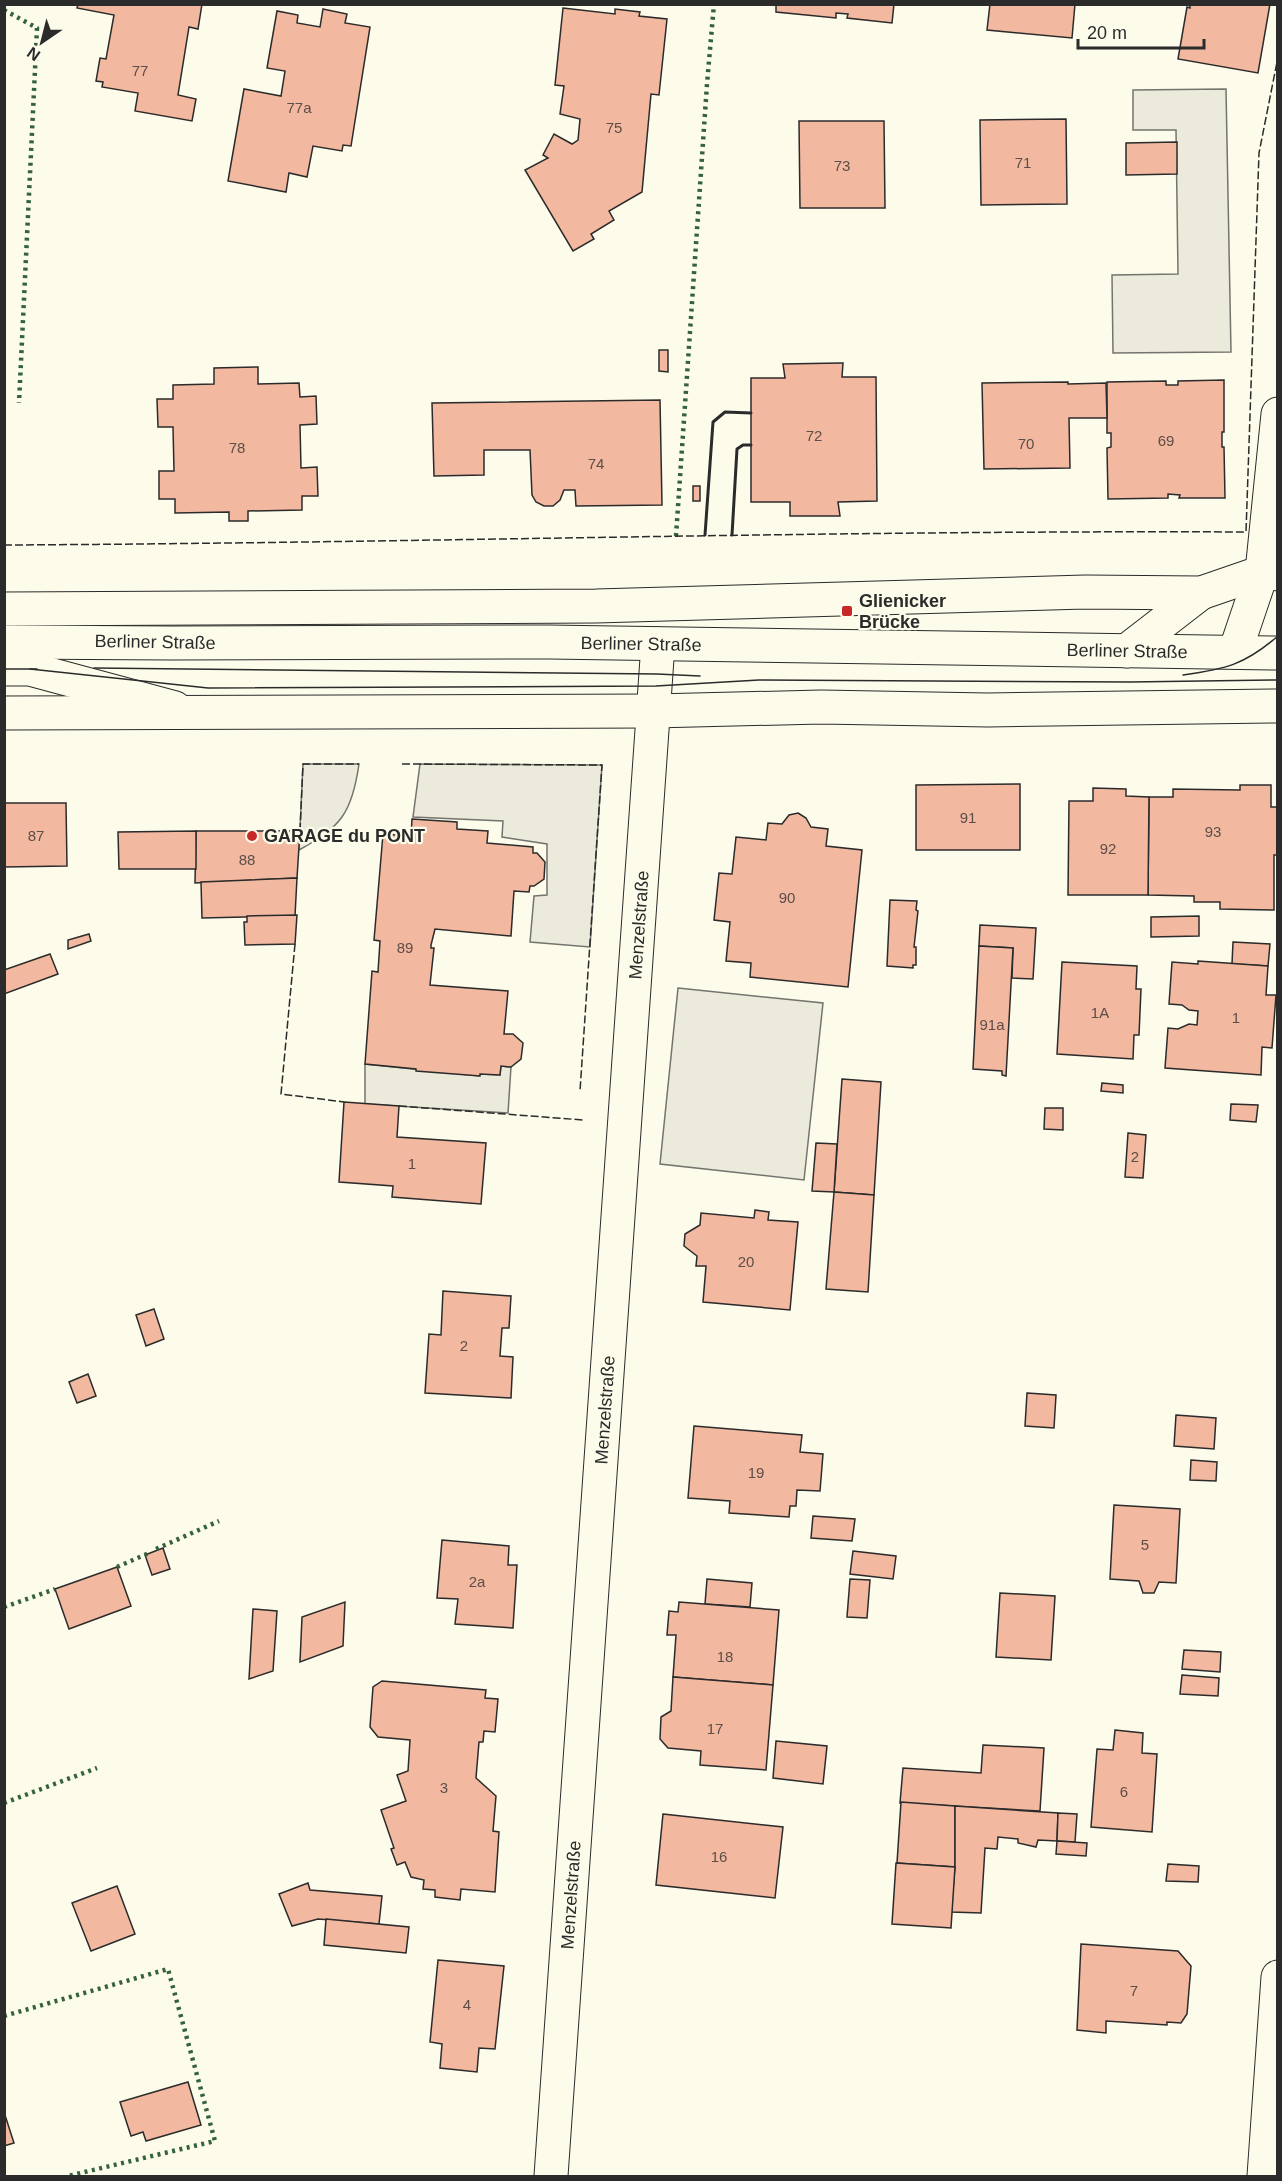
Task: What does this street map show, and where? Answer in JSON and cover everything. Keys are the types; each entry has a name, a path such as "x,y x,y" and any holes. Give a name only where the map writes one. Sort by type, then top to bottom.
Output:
{"main road":[{"path":"1235,652 1270,573 1278,414"},
{"path":"4,609 596,606 1085,592 1201,593 1270,573"},
{"path":"1126,651 1201,593"},
{"path":"549,642 596,606"},
{"name":"Berliner Straße","path":"4,642 172,644 549,642 1278,653"},
{"name":"Menzelstraße","path":"551,2176 658,644"},
{"path":"4,669 30,669 196,713"},
{"path":"4,713 654,711 821,707 988,710 1278,706"},
{"path":"1264,2176 1278,1977"}],"shaded area":[{"path":"1226,89 1231,352 1113,353 1112,275 1178,274 1176,130 1133,130 1133,90"},
{"path":"303,764 359,764 353,795 342,817 325,834 299,850"},
{"path":"420,764 602,765 590,947 530,942 534,896 547,895 547,844 502,837 503,821 413,817"},
{"path":"678,988 823,1003 804,1180 660,1164"},
{"path":"365,1064 479,1076 480,1074 500,1075 501,1066 511,1067 508,1113 365,1104"}],"building":[{"path":"78,4 202,4 198,29 189,27 178,95 196,99 192,121 135,111 138,93 102,87 103,82 96,81 100,58 106,59 114,15 77,8"},
{"path":"776,4 894,4 892,23 847,18 848,14 836,13 836,18 776,12"},
{"path":"990,4 1075,4 1072,38 987,30"},
{"path":"1190,4 1270,4 1258,73 1178,59 1187,7 1190,8"},
{"path":"563,8 615,14 615,9 640,12 639,16 667,19 659,95 651,94 642,192 609,211 614,220 591,234 594,239 573,251 525,170 548,158 543,155 554,134 572,144 578,140 580,119 560,114 564,86 555,85"},
{"path":"323,9 347,14 345,23 370,27 351,146 343,145 342,151 313,146 307,177 289,173 286,192 228,181 244,89 281,96 285,71 267,68 277,11 298,15 297,23 320,27"},
{"path":"1066,119 1067,204 981,205 980,120"},
{"path":"799,121 884,121 885,208 800,208"},
{"path":"1177,142 1177,174 1126,175 1126,143"},
{"path":"659,350 668,350 668,372 659,371"},
{"path":"843,363 842,377 876,377 877,501 838,502 840,516 790,516 790,502 751,502 751,378 785,378 783,364"},
{"path":"258,367 258,384 299,383 300,397 316,396 317,424 300,425 301,468 317,467 318,496 302,496 302,510 248,511 248,521 229,521 229,512 175,513 175,499 159,499 159,471 174,471 173,427 158,427 157,399 173,399 173,385 214,384 214,368"},
{"path":"1224,380 1222,447 1224,447 1225,498 1179,498 1180,495 1168,494 1168,498 1108,499 1107,448 1111,447 1111,433 1107,433 1107,382 1166,381 1166,385 1178,385 1178,381"},
{"path":"1068,382 1068,384 1106,383 1107,418 1069,418 1070,468 984,469 982,383"},
{"path":"660,400 662,505 576,506 575,490 564,490 560,500 553,506 544,506 536,502 532,495 530,450 484,450 484,475 434,476 432,403"},
{"path":"693,486 700,486 700,501 693,501"},
{"path":"1020,784 1020,850 916,850 916,785"},
{"path":"1240,785 1271,785 1271,807 1278,807 1278,855 1274,855 1274,910 1220,909 1220,902 1194,902 1194,896 1148,895 1149,797 1173,797 1173,789 1240,790"},
{"path":"1093,788 1126,789 1126,796 1149,797 1148,895 1068,895 1069,801 1093,801"},
{"path":"4,803 66,803 67,866 4,867"},
{"path":"798,813 806,818 811,827 828,829 826,846 862,850 848,987 750,977 751,963 726,961 730,922 714,920 719,873 732,874 736,837 766,840 768,823 782,824 789,815"},
{"path":"412,819 457,822 457,829 488,831 487,843 533,847 533,853 537,853 545,862 544,879 530,886 529,892 514,891 511,936 435,929 431,945 431,948 434,948 430,985 508,991 504,1034 513,1034 523,1043 521,1059 511,1067 501,1066 500,1075 480,1074 480,1076 416,1071 416,1069 365,1064 372,971 378,972 380,941 374,940 383,834 411,836"},
{"path":"196,831 300,831 297,878 195,883"},
{"path":"196,831 196,869 119,869 118,832"},
{"path":"297,878 295,916 202,918 201,882"},
{"path":"890,900 917,901 914,947 916,947 916,965 913,965 913,968 887,966"},
{"path":"297,915 295,944 245,945 244,922 247,922 247,916"},
{"path":"1199,916 1199,936 1151,937 1151,917"},
{"path":"980,925 1036,928 1033,979 1012,978 1013,948 979,946"},
{"path":"89,934 91,941 68,949 68,940"},
{"path":"1233,942 1270,944 1268,966 1232,964"},
{"path":"979,946 1013,948 1006,1076 1002,1075 1002,1071 973,1069"},
{"path":"50,954 58,974 4,994 4,970"},
{"path":"1198,961 1268,966 1266,995 1276,995 1272,1048 1262,1047 1261,1075 1165,1068 1168,1028 1178,1029 1189,1024 1197,1025 1198,1011 1189,1010 1182,1005 1169,1004 1172,962 1198,964"},
{"path":"1062,962 1137,966 1136,989 1141,989 1139,1035 1134,1035 1133,1059 1057,1054"},
{"path":"842,1079 881,1082 874,1195 834,1192"},
{"path":"1102,1083 1123,1085 1123,1093 1101,1091"},
{"path":"344,1102 399,1106 397,1137 486,1143 481,1204 392,1197 393,1186 339,1182"},
{"path":"1231,1104 1258,1105 1256,1122 1230,1120"},
{"path":"1045,1108 1063,1108 1063,1130 1044,1129"},
{"path":"1128,1133 1146,1135 1143,1178 1125,1177"},
{"path":"816,1143 837,1144 834,1192 812,1191"},
{"path":"834,1192 874,1195 868,1292 826,1289"},
{"path":"755,1210 769,1212 768,1220 798,1222 790,1310 703,1302 706,1266 696,1266 697,1256 684,1246 685,1234 700,1225 701,1213 754,1218"},
{"path":"443,1291 511,1296 509,1328 502,1328 500,1356 513,1357 511,1398 425,1393 429,1334 441,1335"},
{"path":"154,1309 164,1339 146,1346 136,1315"},
{"path":"88,1374 96,1396 77,1403 69,1382"},
{"path":"1027,1393 1056,1395 1054,1428 1025,1426"},
{"path":"1176,1415 1216,1418 1214,1449 1174,1446"},
{"path":"694,1426 802,1435 800,1452 823,1454 820,1491 797,1490 796,1506 790,1506 789,1517 729,1513 730,1501 688,1498"},
{"path":"1191,1460 1217,1462 1216,1481 1190,1480"},
{"path":"1114,1505 1180,1509 1176,1583 1159,1582 1154,1593 1143,1593 1139,1581 1110,1579"},
{"path":"813,1516 855,1519 852,1541 811,1538"},
{"path":"442,1540 509,1546 508,1565 517,1565 513,1628 455,1624 458,1599 437,1598"},
{"path":"163,1548 170,1569 152,1575 145,1555"},
{"path":"853,1551 896,1556 893,1579 850,1574"},
{"path":"117,1567 131,1606 69,1629 55,1589"},
{"path":"707,1579 752,1583 750,1607 705,1604"},
{"path":"850,1579 870,1580 867,1618 847,1617"},
{"path":"1000,1593 1055,1596 1051,1660 996,1657"},
{"path":"345,1602 343,1646 300,1662 302,1617"},
{"path":"679,1602 779,1610 773,1685 673,1677 676,1635 667,1635 669,1611 678,1612"},
{"path":"253,1609 277,1611 273,1671 249,1679"},
{"path":"1184,1650 1221,1652 1220,1672 1182,1669"},
{"path":"1182,1675 1219,1678 1218,1696 1180,1694"},
{"path":"673,1677 773,1685 766,1770 700,1765 701,1751 668,1748 660,1739 661,1717 671,1711"},
{"path":"382,1681 486,1690 485,1698 498,1699 495,1732 484,1731 483,1742 479,1742 476,1778 496,1796 493,1831 499,1832 495,1892 461,1889 460,1900 435,1897 435,1890 423,1889 424,1880 411,1877 405,1862 397,1865 391,1849 394,1848 381,1810 406,1801 397,1775 408,1771 410,1740 378,1737 370,1727 373,1687"},
{"path":"1115,1730 1143,1733 1142,1753 1157,1754 1152,1832 1091,1827 1097,1749 1113,1750"},
{"path":"776,1741 827,1746 823,1784 773,1778"},
{"path":"983,1745 1044,1748 1040,1811 900,1803 903,1768 981,1773"},
{"path":"901,1802 955,1806 955,1867 897,1863"},
{"path":"955,1806 1058,1813 1057,1841 1038,1840 1036,1847 1018,1843 1018,1839 998,1837 997,1849 985,1848 981,1913 951,1912 955,1867"},
{"path":"1058,1813 1077,1814 1075,1842 1057,1841"},
{"path":"663,1814 783,1827 775,1898 656,1885"},
{"path":"1057,1841 1087,1843 1086,1856 1056,1854"},
{"path":"896,1863 955,1867 951,1928 892,1924"},
{"path":"1168,1864 1199,1866 1198,1882 1166,1881"},
{"path":"308,1883 310,1890 382,1896 379,1924 318,1919 292,1926 279,1894"},
{"path":"117,1886 135,1934 91,1951 72,1903"},
{"path":"326,1919 409,1927 406,1953 324,1945"},
{"path":"1081,1944 1178,1951 1191,1966 1187,2014 1181,2023 1167,2022 1167,2025 1106,2021 1106,2033 1077,2030"},
{"path":"438,1960 504,1966 495,2049 479,2048 477,2072 440,2068 442,2044 430,2042"},
{"path":"188,2082 201,2125 146,2141 143,2132 131,2136 120,2102"},
{"path":"4,2112 14,2143 4,2146"}],"tram line":[{"path":"1183,675 1223,668 1244,660 1278,636"},
{"path":"94,668 700,676"},
{"path":"4,669 37,669"},
{"path":"30,669 208,688 656,686 759,680 1130,682 1278,680"}],"hedge":[{"path":"676,536 714,4"},
{"path":"4,10 37,28 19,403"},
{"path":"156,1549 219,1521"},
{"path":"117,1567 149,1553"},
{"path":"4,1607 55,1589"},
{"path":"4,1803 97,1768"},
{"path":"4,2016 168,1969 215,2141 68,2176"}],"fence":[{"path":"4,545 936,533 1246,532 1259,153 1278,57"},
{"path":"300,831 303,764 359,764"},
{"path":"402,764 602,765 580,1091"},
{"path":"295,944 281,1094 344,1102"},
{"path":"399,1106 583,1120"}],"wall":[{"path":"705,535 713,422 725,412 751,413"},
{"path":"732,535 737,449 743,445 751,445"}],"place":[{"name":"Glienicker Brücke","path":"847,611"},
{"name":"GARAGE du PONT","path":"252,836"}]}
